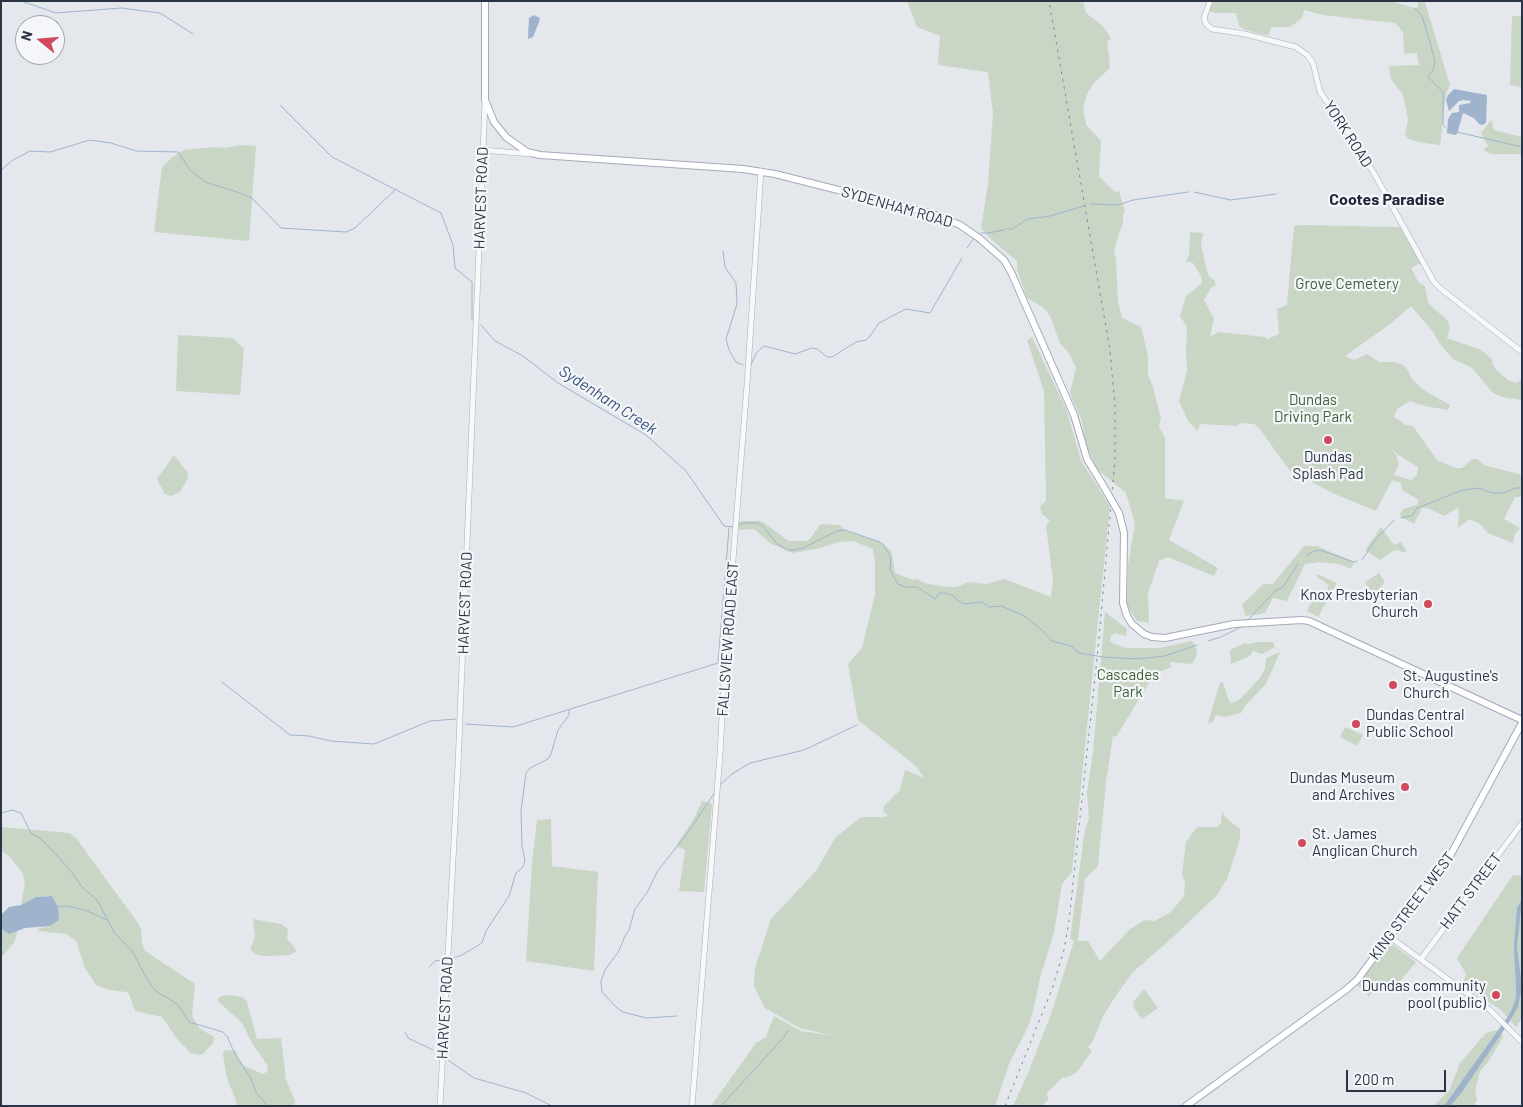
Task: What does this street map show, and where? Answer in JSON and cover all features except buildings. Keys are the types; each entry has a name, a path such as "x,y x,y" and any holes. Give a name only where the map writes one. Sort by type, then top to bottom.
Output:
{"main road":[{"name":"SYDENHAM ROAD","path":"485,1 485,100 494,122 506,137 519,148 540,155 761,171 790,177 934,214 960,225 980,238 1001,258 1011,272 1074,415 1087,459 1119,513 1124,533 1124,608 1127,616 1138,629 1152,637 1165,638 1249,622 1309,621 1522,721"},
{"name":"KING STREET WEST","path":"1186,1106 1357,980 1450,856 1522,721"}],"street":[{"name":"YORK ROAD","path":"1210,1 1204,18 1206,24 1212,29 1245,34 1296,47 1308,55 1313,63 1320,92 1375,175 1434,282 1522,352"},
{"name":"HARVEST ROAD","path":"440,1106 458,765 485,100"},
{"name":"SYDENHAM ROAD","path":"482,150 540,155"},
{"name":"FALLSVIEW ROAD EAST","path":"692,1106 720,755 725,660 761,171"},
{"name":"HATT STREET","path":"1421,959 1522,823"},
{"path":"1390,937 1464,990 1502,1021 1522,1042"}],"green space":[{"path":"907,1 1083,1 1086,13 1103,26 1111,39 1107,41 1109,69 1094,83 1087,94 1083,108 1086,125 1101,141 1100,177 1115,192 1119,191 1125,212 1123,213 1123,223 1114,254 1116,258 1118,301 1122,318 1141,327 1148,356 1148,375 1161,418 1159,427 1165,438 1165,498 1184,501 1169,540 1218,568 1214,576 1168,557 1159,561 1148,593 1149,623 1137,621 1127,607 1128,565 1135,524 1126,493 1096,468 1085,440 1082,421 1070,393 1076,368 1069,353 1060,343 1050,316 1043,307 1027,298 1017,269 1017,261 981,228 988,184 993,113 988,72 938,65 940,36 917,27"},
{"path":"1213,1 1389,1 1415,8 1418,7 1418,1 1425,2 1450,85 1446,94 1440,145 1418,142 1409,139 1405,135 1408,119 1403,95 1391,79 1389,66 1419,65 1417,53 1404,54 1403,33 1394,23 1323,15 1304,10 1301,19 1290,27 1272,27 1268,35 1265,35 1239,26 1236,13 1215,13 1209,11"},
{"path":"1512,16 1522,16 1522,87 1510,85"},
{"path":"1491,120 1494,130 1522,137 1522,154 1491,154 1483,150 1488,146 1481,133"},
{"path":"241,145 256,146 249,241 154,232 162,167 171,158 184,150"},
{"path":"1294,226 1400,227 1421,263 1411,268 1419,283 1425,286 1428,303 1448,321 1450,327 1447,338 1481,350 1493,360 1492,363 1496,370 1508,380 1516,383 1522,379 1522,400 1503,397 1493,393 1472,368 1453,359 1411,306 1389,325 1345,356 1354,360 1367,354 1379,362 1395,362 1403,365 1408,370 1411,378 1422,389 1450,405 1448,410 1410,401 1397,409 1394,417 1406,425 1413,426 1437,460 1456,468 1462,468 1472,459 1477,459 1484,465 1522,475 1522,497 1515,497 1504,519 1520,528 1515,534 1513,543 1488,533 1479,523 1469,519 1458,528 1459,507 1444,516 1427,508 1422,508 1414,524 1401,517 1400,514 1403,509 1417,505 1419,500 1402,490 1401,483 1392,480 1376,511 1337,495 1290,471 1259,428 1254,424 1241,423 1236,426 1200,424 1198,431 1188,421 1179,401 1187,371 1187,327 1180,316 1186,296 1202,283 1201,276 1193,263 1186,261 1189,255 1190,232 1203,233 1201,244 1206,267 1209,277 1214,280 1216,285 1211,288 1204,300 1214,319 1210,337 1219,332 1265,337 1269,340 1279,334 1277,309 1287,305","holes":["1389,446 1398,455 1418,467 1417,475 1411,480 1394,475 1399,464 1396,455"]},
{"path":"178,335 233,338 244,349 240,395 176,391"},
{"path":"1032,337 1067,411 1081,461 1110,506 1072,872 1062,884 1054,932 1028,1027 1009,1064 995,1106 711,1106 756,1043 766,1037 774,1016 801,1031 834,1036 800,1028 765,1008 754,986 755,968 771,919 816,871 836,837 861,817 885,817 888,815 883,812 884,806 900,790 905,770 924,778 916,766 858,720 848,664 862,648 875,594 873,549 853,541 839,542 816,549 792,553 770,543 754,529 739,530 737,521 761,521 789,541 808,541 821,524 839,525 845,530 880,542 891,551 895,573 914,580 916,579 928,584 957,587 968,582 987,584 1004,579 1051,597 1053,580 1046,526 1050,521 1042,514 1040,506 1046,501 1044,391 1027,340"},
{"path":"174,455 188,473 187,480 179,493 171,496 165,494 157,479"},
{"path":"1381,527 1394,545 1401,542 1406,550 1405,553 1397,550 1393,551 1380,560 1365,550"},
{"path":"1304,546 1317,546 1354,562 1351,569 1339,564 1319,562 1305,564 1287,601 1273,598 1265,613 1246,616 1242,605 1263,584 1273,584"},
{"path":"1379,573 1385,582 1377,592 1372,593 1365,582"},
{"path":"1317,574 1337,583 1318,617 1307,611 1315,595 1322,598 1325,591 1328,591 1329,585 1316,576"},
{"name":"Cascades Park","path":"1105,612 1127,629 1126,636 1115,633 1111,636 1110,641 1114,644 1127,648 1160,648 1192,641 1197,650 1192,664 1169,662 1172,667 1155,673 1116,737 1113,736 1106,782 1098,866 1085,879 1078,941 1088,941 1100,961 1130,929 1145,920 1154,921 1171,912 1184,896 1185,882 1182,874 1186,842 1197,827 1218,827 1221,823 1222,811 1225,817 1240,829 1240,839 1227,879 1217,895 1133,972 1103,1016 1093,1041 1088,1047 1092,1051 1077,1072 1062,1078 1046,1094 1049,1098 1042,1106 1013,1106 1029,1071 1052,1011 1074,941 1070,939 1085,829 1089,819 1087,792 1093,753"},
{"path":"1273,642 1275,647 1262,654 1253,651 1250,656 1231,664 1230,650 1245,643"},
{"path":"1280,652 1266,684 1241,713 1225,717 1216,715 1213,722 1208,723 1220,682 1223,683 1230,703 1235,702 1259,679 1265,669 1266,658"},
{"path":"1345,727 1363,735 1357,746 1340,737"},
{"path":"702,801 712,804 704,892 679,891 685,850 676,846 694,819"},
{"path":"551,819 552,866 598,872 594,971 526,961 532,864 537,820"},
{"path":"1,827 69,833 76,838 138,923 145,951 195,984 192,1015 199,1028 214,1037 213,1043 203,1054 191,1053 177,1039 162,1017 135,1011 129,994 126,992 109,990 96,985 85,968 76,941 66,934 39,931 37,929 50,926 52,896 36,897 21,905 25,883 22,872 11,858 1,850"},
{"path":"1513,875 1522,876 1522,1018 1516,1027 1500,1009 1477,995 1463,983 1466,974 1457,958"},
{"path":"253,919 281,924 288,929 287,938 297,951 290,955 266,956 258,955 250,950 255,936"},
{"path":"1,929 9,934 18,930 14,942 1,958"},
{"path":"1391,943 1416,962 1393,990 1381,981 1369,996 1357,985"},
{"path":"1144,989 1158,1008 1142,1019 1133,1006 1134,1001"},
{"path":"221,996 243,997 247,1002 257,1039 281,1038 286,1080 295,1100 294,1106 238,1106 227,1078 223,1055 224,1050 236,1051 238,1058 244,1066 263,1074 267,1072 268,1066 252,1043 242,1023 218,1001"},
{"path":"1497,1030 1503,1037 1488,1062 1480,1071 1475,1092 1477,1099 1474,1106 1433,1106 1449,1091 1460,1063 1486,1033"}],"water":[{"path":"534,15 540,18 539,22 533,37 528,39 529,18"},
{"path":"1454,89 1487,95 1486,123 1479,124 1474,118 1463,113 1457,134 1447,133 1448,119 1452,113 1459,112 1459,105 1470,103 1471,101 1459,101 1449,111 1446,100"},
{"path":"52,896 58,907 59,920 50,926 25,928 9,934 1,929 1,915 9,907 21,905 36,897"},
{"path":"1522,899 1517,947 1522,987 1518,1007 1462,1092 1450,1106 1444,1106 1513,1007 1516,998 1514,946 1517,908"}],"waterway":[{"path":"21,1 56,13 121,8 160,13 193,34"},
{"path":"1415,8 1422,16 1435,62 1433,70 1428,77 1443,92 1443,125 1446,128"},
{"name":"Sydenham Creek","path":"280,105 332,157 441,213 453,245 455,268 472,282 472,320"},
{"path":"1457,132 1522,147"},
{"path":"1,170 13,160 30,151 50,152 90,140 111,143 136,151 178,152 190,170 205,182 252,198 281,228 346,232 355,228 396,189"},
{"path":"1090,204 1118,205 1133,200 1188,192"},
{"path":"1194,192 1231,200 1276,194"},
{"path":"1007,229 1012,229 1028,219 1050,216 1084,206"},
{"path":"981,233 1004,230"},
{"path":"967,248 974,238"},
{"path":"723,251 725,267 736,283 737,304 726,339 729,350 736,362 743,365"},
{"path":"751,365 756,353 764,346 795,354 812,348 817,349 827,357 832,357 856,342 866,340 879,323 906,309 930,313 962,258"},
{"name":"Sydenham Creek","path":"481,325 495,341 523,356 558,383 646,435 686,471 724,526 733,527"},
{"name":"Sydenham Creek","path":"1401,518 1412,516 1417,508 1463,490 1480,488 1492,493 1504,493 1515,488 1522,488"},
{"name":"Sydenham Creek","path":"1362,560 1376,539 1394,520"},
{"name":"Sydenham Creek","path":"739,525 757,523 763,526 777,544 788,550 803,548 837,531 845,530 880,542 891,558 890,570 898,584 906,587 917,587 935,599 939,593 946,593 954,596 964,604 982,602 989,607 1001,606 1009,609 1026,617 1052,641 1071,646 1079,653 1103,657 1137,659 1165,656 1197,645"},
{"path":"466,724 513,727 718,663 729,528"},
{"name":"Sydenham Creek","path":"1307,555 1320,550 1354,562 1357,561"},
{"name":"Sydenham Creek","path":"1248,620 1275,591 1283,587 1298,564"},
{"name":"Sydenham Creek","path":"1208,641 1241,627"},
{"path":"222,682 290,735 309,736 331,741 374,744 430,721 456,719"},
{"path":"450,959 462,955 482,943 486,931 509,896 516,873 523,867 525,860 522,846 521,811 526,773 530,768 548,759 558,730 569,715 569,710"},
{"path":"720,785 732,774 750,763 804,750 857,725"},
{"path":"677,1016 646,1018 623,1012 602,992 601,981 605,970 619,951 629,930 635,909 648,891 657,872 689,831 715,792"},
{"path":"1,813 12,810 21,813 31,833 40,838 51,849 82,887 97,900 114,932 132,951 148,981 158,993 178,1005 189,1022 223,1032 227,1036 234,1052 250,1077 256,1092 267,1106"},
{"path":"58,907 67,906 85,910 107,920"},
{"path":"429,967 435,961 444,960"},
{"path":"721,1106 784,1037 788,1030"},
{"path":"405,1032 408,1038 433,1050"},
{"path":"445,1058 474,1078 526,1093 552,1106"}],"railway":[{"path":"1005,1106 1052,989 1064,950 1069,921 1098,649 1115,459 1115,406 1110,350 1049,1"}],"place":[{"name":"Dundas Splash Pad","path":"1328,440"},
{"name":"Knox Presbyterian Church","path":"1428,604"},
{"name":"St. Augustine's Church","path":"1393,685"},
{"name":"Dundas Central Public School","path":"1356,724"},
{"name":"Dundas Museum and Archives","path":"1405,787"},
{"name":"St. James Anglican Church","path":"1302,843"},
{"name":"Dundas community pool (public)","path":"1496,995"}],"district":[{"name":"Cootes Paradise","path":"1387,200"}],"park label":[{"name":"Grove Cemetery","path":"1347,284"},
{"name":"Dundas Driving Park","path":"1313,408"}]}
